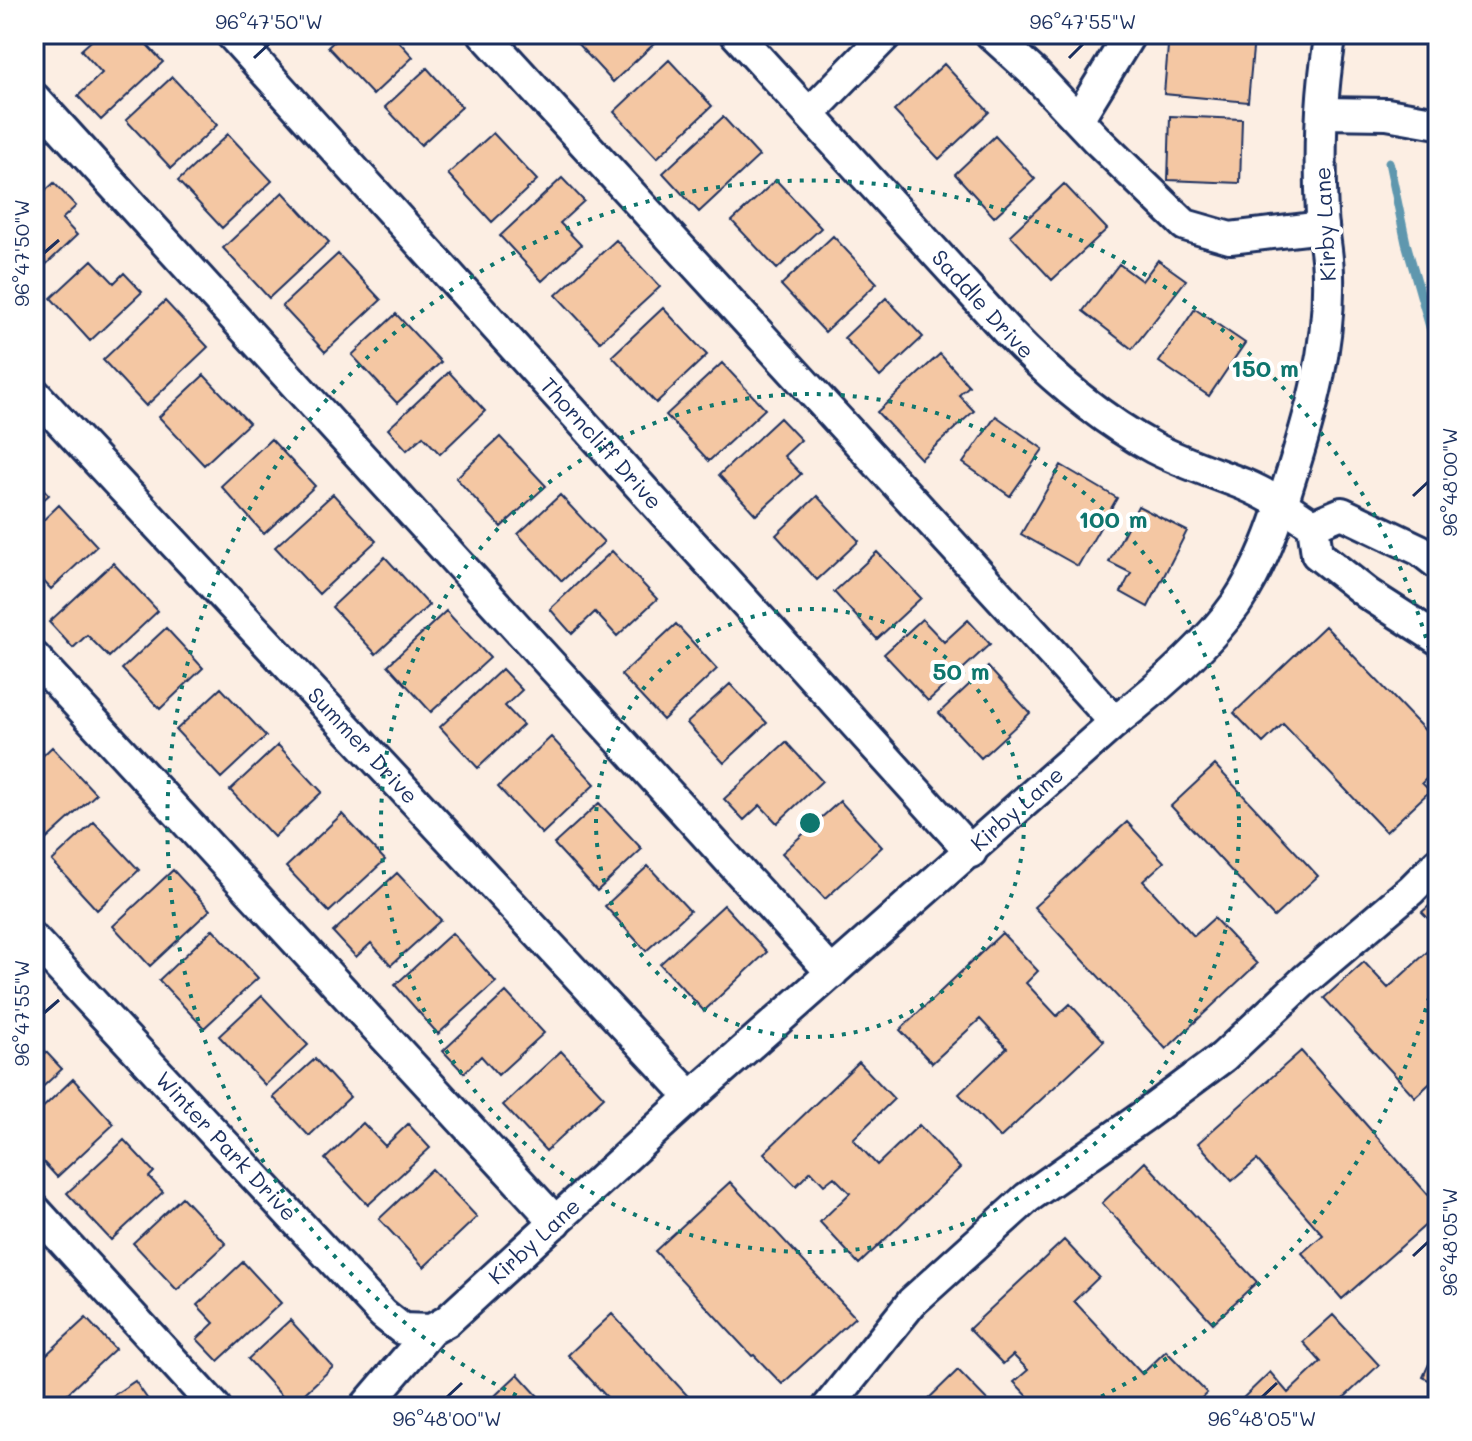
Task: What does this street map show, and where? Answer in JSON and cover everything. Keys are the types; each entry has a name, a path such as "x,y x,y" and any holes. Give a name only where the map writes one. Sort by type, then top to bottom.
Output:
{"street":[{"name":"Thorncliff Drive","path":"231,34 971,852"},
{"path":"484,34 1115,722"},
{"name":"Saddle Drive","path":"736,34 1007,331 1039,365 1080,400 1101,417 1155,449 1246,486 1282,504 1313,525"},
{"path":"810,113 887,34"},
{"path":"991,34 1185,225 1230,238 1323,227"},
{"path":"1078,119 1130,34"},
{"name":"Kirby Lane","path":"365,1407 431,1330 447,1321 691,1097 1115,722 1152,693 1235,605 1271,537 1305,434 1323,358 1328,272 1323,227 1322,113 1331,34"},
{"path":"34,98 832,973"},
{"path":"1322,113 1387,114 1438,123"},
{"name":"Summer Drive","path":"34,393 691,1097"},
{"path":"1438,564 1420,550 1342,513 1313,525 1317,554 1368,594 1438,639"},
{"path":"34,657 556,1222"},
{"path":"828,1407 912,1302 1027,1198 1223,1057 1438,863"},
{"name":"Winter Park Drive","path":"39,956 383,1314 402,1329 431,1330"},
{"path":"34,1209 215,1407"}],"building":[{"path":"99,34 137,34 163,62 101,120 78,96 102,73 81,50"},
{"path":"342,34 392,34 413,57 373,95 328,47"},
{"path":"580,34 647,34 655,43 613,82 574,40"},
{"path":"1169,34 1254,38 1248,102 1164,94"},
{"path":"669,60 712,106 657,158 614,112"},
{"path":"944,64 989,112 939,159 894,111"},
{"path":"427,68 462,107 421,145 385,107"},
{"path":"172,77 217,125 171,168 126,120"},
{"path":"1170,116 1242,119 1240,183 1168,180"},
{"path":"723,117 759,156 699,212 663,173"},
{"path":"493,133 537,180 492,222 448,174"},
{"path":"228,134 272,181 222,228 178,181"},
{"path":"995,136 1035,179 994,217 955,174"},
{"path":"562,178 584,201 560,223 581,245 542,281 500,236"},
{"path":"776,180 821,228 777,269 732,221"},
{"path":"54,183 76,206 62,219 77,235 34,276 34,201"},
{"path":"1064,184 1107,229 1052,280 1010,235"},
{"path":"283,192 329,242 269,298 223,248"},
{"path":"833,236 877,283 825,332 781,285"},
{"path":"616,240 660,287 600,342 556,295"},
{"path":"338,254 381,300 325,352 282,306"},
{"path":"92,260 114,283 124,273 142,292 90,341 51,298"},
{"path":"1158,260 1186,280 1132,349 1083,311 1119,264 1142,281"},
{"path":"886,298 923,337 880,377 844,338"},
{"path":"165,301 208,347 146,406 103,360"},
{"path":"663,308 707,355 656,403 612,356"},
{"path":"1195,309 1245,343 1209,396 1159,362"},
{"path":"396,314 441,362 397,403 352,355"},
{"path":"940,354 969,386 959,395 974,411 921,459 877,412"},
{"path":"722,363 765,409 709,461 666,415"},
{"path":"449,372 485,411 440,454 423,436 407,450 388,429"},
{"path":"204,375 249,423 204,465 159,417"},
{"path":"996,416 1043,449 1010,496 963,463"},
{"path":"780,418 801,440 784,456 801,474 756,515 719,475"},
{"path":"500,437 546,486 501,527 456,478"},
{"path":"271,439 315,486 264,534 221,486"},
{"path":"1061,465 1117,498 1078,566 1021,534"},
{"path":"34,479 49,495 34,508"},
{"path":"333,494 376,541 319,594 275,547"},
{"path":"560,495 604,542 562,581 518,534"},
{"path":"817,496 859,541 817,580 776,535"},
{"path":"59,505 97,546 51,589 34,571 34,529"},
{"path":"1138,506 1187,531 1148,607 1121,592 1131,573 1109,562"},
{"path":"612,551 657,599 617,636 595,612 572,634 550,609"},
{"path":"877,552 921,598 877,639 834,592"},
{"path":"385,557 429,605 376,654 332,607"},
{"path":"113,563 158,611 109,657 87,635 73,648 49,622"},
{"path":"446,611 490,658 431,712 388,665"},
{"path":"922,619 944,642 968,620 990,644 928,701 884,654"},
{"path":"676,624 717,669 663,720 621,675"},
{"path":"1325,626 1438,744 1438,767 1422,783 1430,791 1386,832 1283,724 1263,743 1234,713"},
{"path":"166,628 203,668 160,709 122,669"},
{"path":"988,667 1030,713 981,758 939,713"},
{"path":"502,669 522,690 505,706 523,725 478,768 440,727"},
{"path":"730,684 767,723 724,763 687,723"},
{"path":"221,688 266,736 221,778 176,730"},
{"path":"551,737 595,784 542,834 498,787"},
{"path":"786,742 822,781 777,823 760,805 744,820 724,799"},
{"path":"278,745 322,792 274,837 230,790"},
{"path":"52,747 96,794 39,846 34,841 34,764"},
{"path":"1215,765 1318,876 1274,917 1171,806"},
{"path":"840,801 882,847 825,899 782,853"},
{"path":"599,803 642,849 597,891 554,844"},
{"path":"342,814 385,860 329,912 286,867"},
{"path":"94,822 139,870 97,910 52,861"},
{"path":"1127,822 1164,862 1143,881 1194,936 1214,918 1257,964 1166,1049 1034,907"},
{"path":"648,866 690,911 646,951 605,906"},
{"path":"173,870 210,910 150,966 113,926"},
{"path":"397,873 441,920 391,965 371,943 356,957 333,932"},
{"path":"1438,898 1438,929 1422,912"},
{"path":"724,905 767,952 704,1011 660,964"},
{"path":"213,929 258,978 204,1028 159,980"},
{"path":"452,933 496,982 438,1034 395,985"},
{"path":"1002,933 1038,971 1026,983 1057,1016 1070,1004 1104,1041 1000,1138 959,1094 1007,1048 980,1019 932,1063 900,1030"},
{"path":"1438,942 1438,1076 1415,1097 1324,998 1364,962 1388,988"},
{"path":"506,992 544,1033 498,1075 481,1056 464,1073 443,1051"},
{"path":"262,996 308,1045 265,1085 219,1036"},
{"path":"34,1039 62,1069 34,1095"},
{"path":"561,1051 604,1097 546,1151 503,1105"},
{"path":"1301,1051 1438,1206 1438,1214 1342,1299 1302,1253 1323,1235 1257,1160 1232,1181 1198,1143"},
{"path":"315,1059 350,1097 309,1136 273,1097"},
{"path":"859,1062 894,1099 853,1139 877,1165 919,1125 960,1168 859,1264 820,1222 850,1193 834,1177 824,1185 811,1171 796,1186 764,1153"},
{"path":"73,1079 114,1124 57,1177 34,1152 34,1116"},
{"path":"363,1123 385,1146 408,1124 430,1148 368,1205 325,1159"},
{"path":"124,1140 154,1172 149,1177 163,1192 111,1240 67,1193"},
{"path":"1145,1162 1257,1282 1213,1323 1102,1203"},
{"path":"432,1169 477,1217 424,1267 379,1219"},
{"path":"730,1182 855,1317 782,1384 655,1251"},
{"path":"182,1197 226,1244 177,1290 133,1243"},
{"path":"1064,1240 1099,1277 1074,1301 1142,1374 1166,1351 1207,1393 1192,1407 1038,1407 1014,1382 1028,1370 1013,1355 1003,1364 969,1329"},
{"path":"243,1262 281,1303 218,1361 197,1339 214,1323 197,1305"},
{"path":"612,1314 698,1407 616,1407 568,1355"},
{"path":"1333,1315 1379,1365 1334,1407 1249,1407 1242,1399 1270,1372 1288,1393 1321,1362 1303,1342"},
{"path":"86,1318 115,1349 55,1405 34,1382 34,1366"},
{"path":"290,1320 333,1367 291,1406 248,1359"},
{"path":"1438,1344 1438,1385 1423,1377"},
{"path":"958,1370 994,1407 920,1407"},
{"path":"518,1374 548,1407 483,1407"},
{"path":"135,1381 153,1407 96,1407"}],"waterway":[{"path":"1389,162 1406,243 1438,355"}]}
